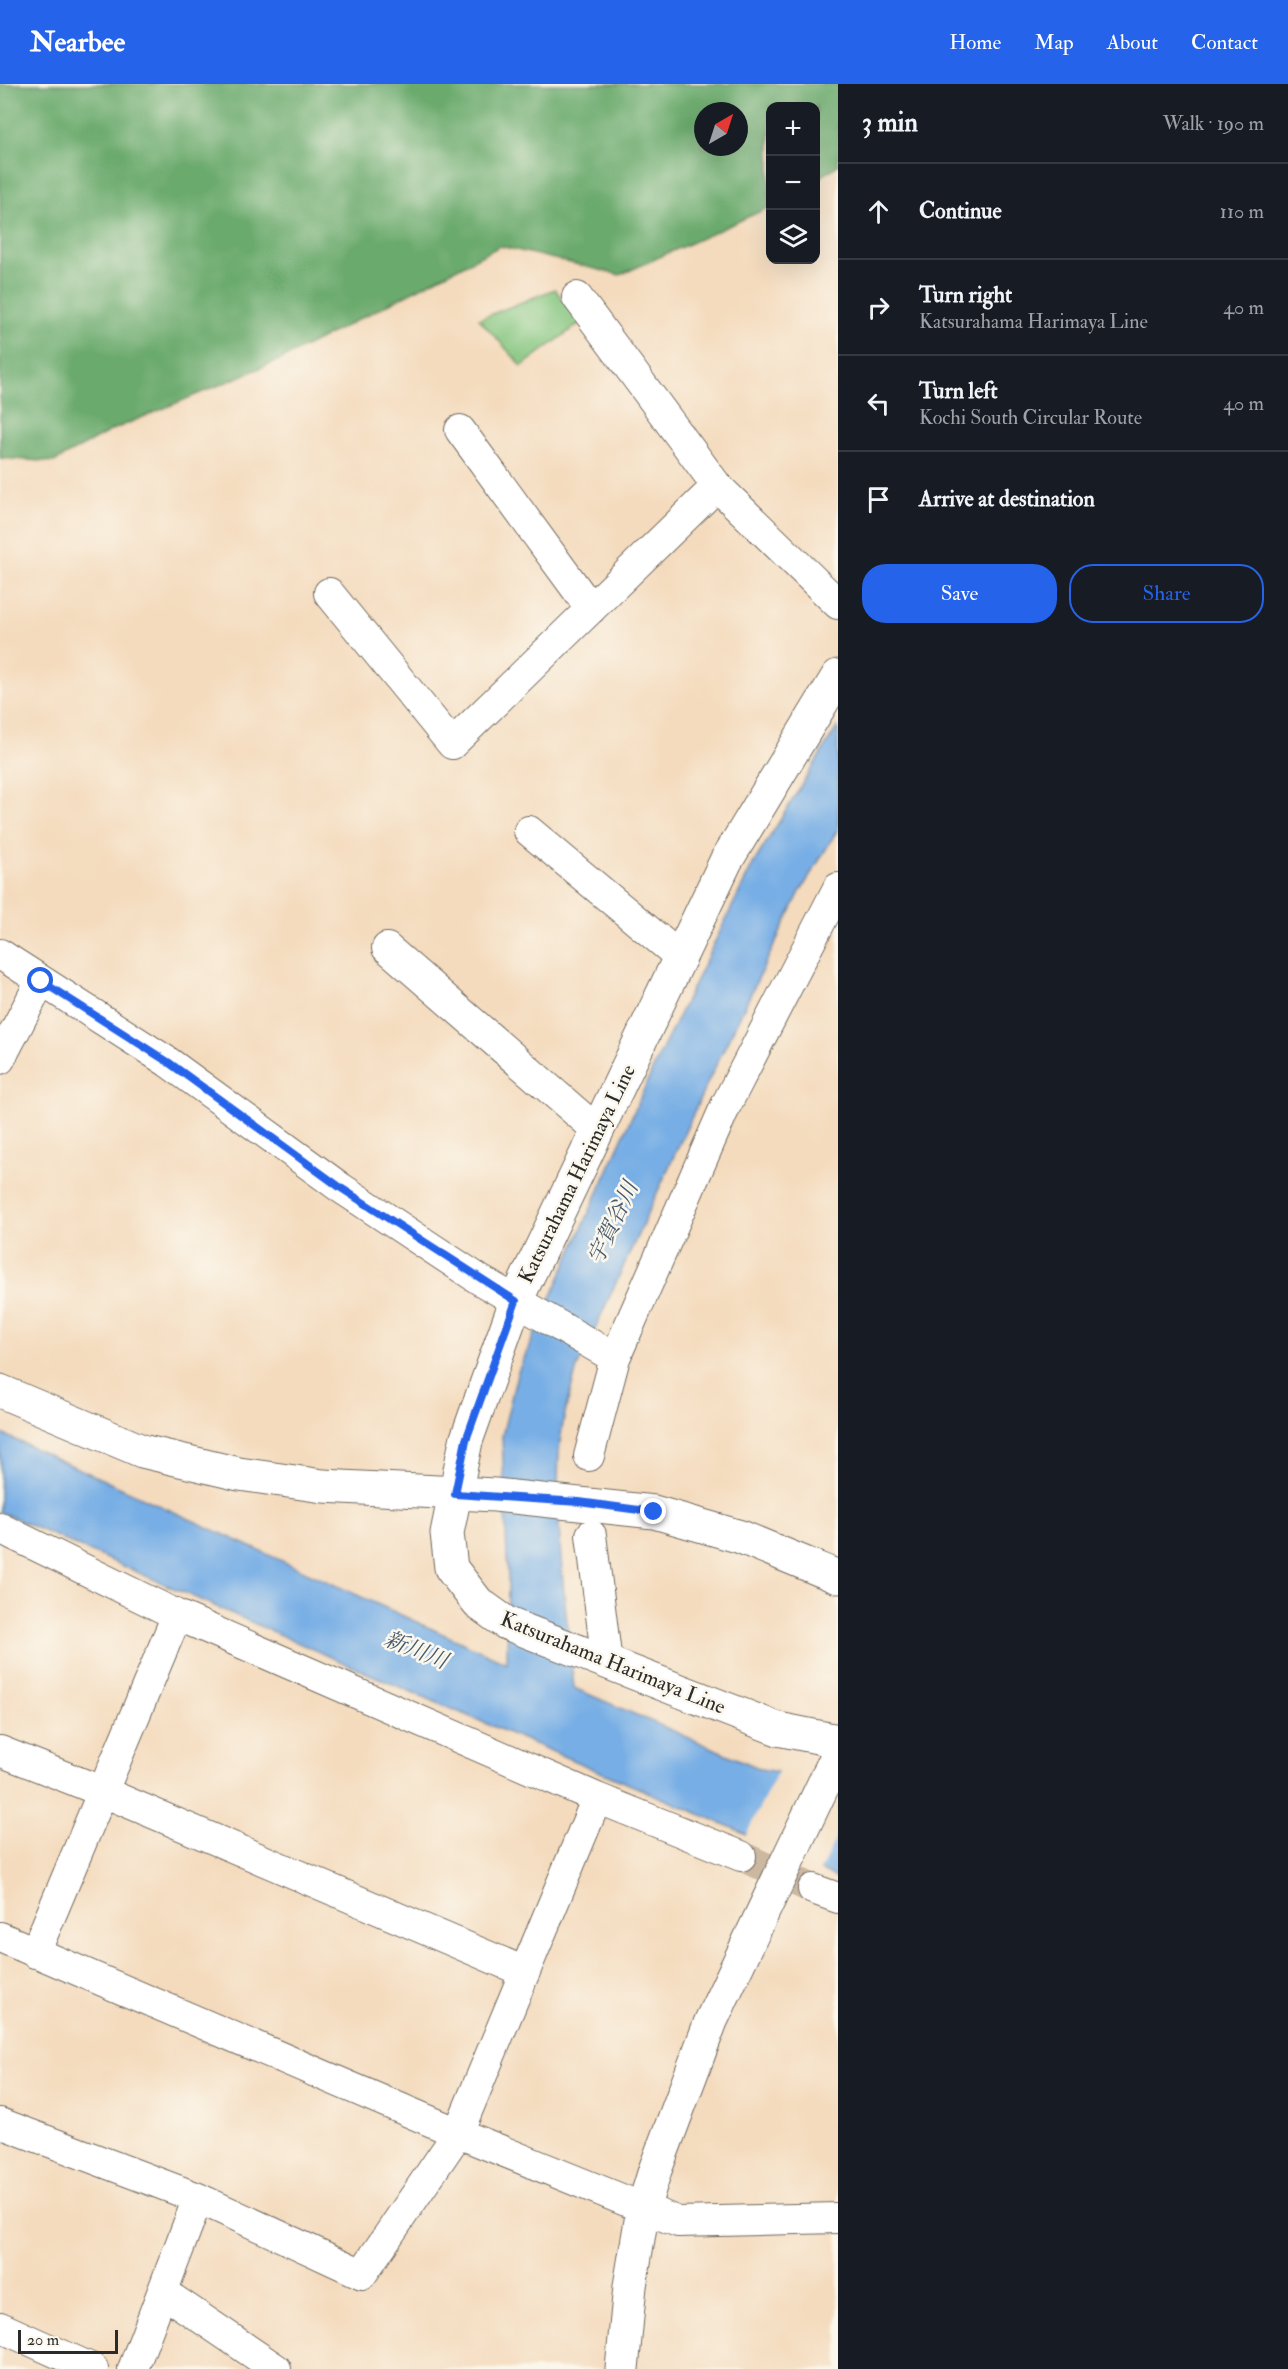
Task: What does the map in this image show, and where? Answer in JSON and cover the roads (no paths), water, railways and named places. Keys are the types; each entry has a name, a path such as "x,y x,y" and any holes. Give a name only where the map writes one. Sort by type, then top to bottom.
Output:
{"main road":[{"name":"Katsurahama Harimaya Line","path":"838,676 726,861 598,1131 527,1307 466,1440 447,1533 451,1568 478,1603 506,1623 778,1729 838,1741"},
{"path":"0,1391 142,1450 239,1474 323,1486 495,1495 579,1502 654,1512 741,1537 824,1571"},
{"path":"622,2369 630,2286 643,2209 654,2170 711,2021 838,1754"}],"street":[{"path":"577,297 717,486 838,604"},
{"path":"460,430 591,609"},
{"path":"329,592 452,744 717,486"},
{"path":"529,831 680,957"},
{"path":"589,1456 608,1354 726,1105 838,888"},
{"path":"387,948 598,1131"},
{"path":"0,954 168,1062 341,1188 527,1307 608,1354"},
{"path":"0,1059 41,981"},
{"path":"0,1528 177,1616 597,1798 741,1856"},
{"path":"591,1535 593,1657"},
{"path":"35,1953 177,1616"},
{"path":"0,1751 102,1791 525,1972"},
{"path":"0,2123 198,2198 362,2274 458,2133 597,1798"},
{"path":"0,1937 458,2133 678,2222 838,2218"},
{"path":"133,2369 164,2293 198,2198"},
{"path":"164,2293 276,2369"},
{"path":"0,2327 93,2369"}],"water":[{"path":"838,726 838,829 800,892 705,1088 577,1368 562,1431 558,1483 562,1571 574,1688 761,1769 817,1779 838,1780 838,1879 735,1829 367,1673 0,1512 0,1433 507,1663 508,1580 502,1436 517,1374 656,1062 753,864"}],"tunnel":[{"path":"741,1856 813,1889"}],"water label":[{"name":"宇賀谷川","path":"613,1223"},
{"name":"新川川","path":"416,1650"}]}
